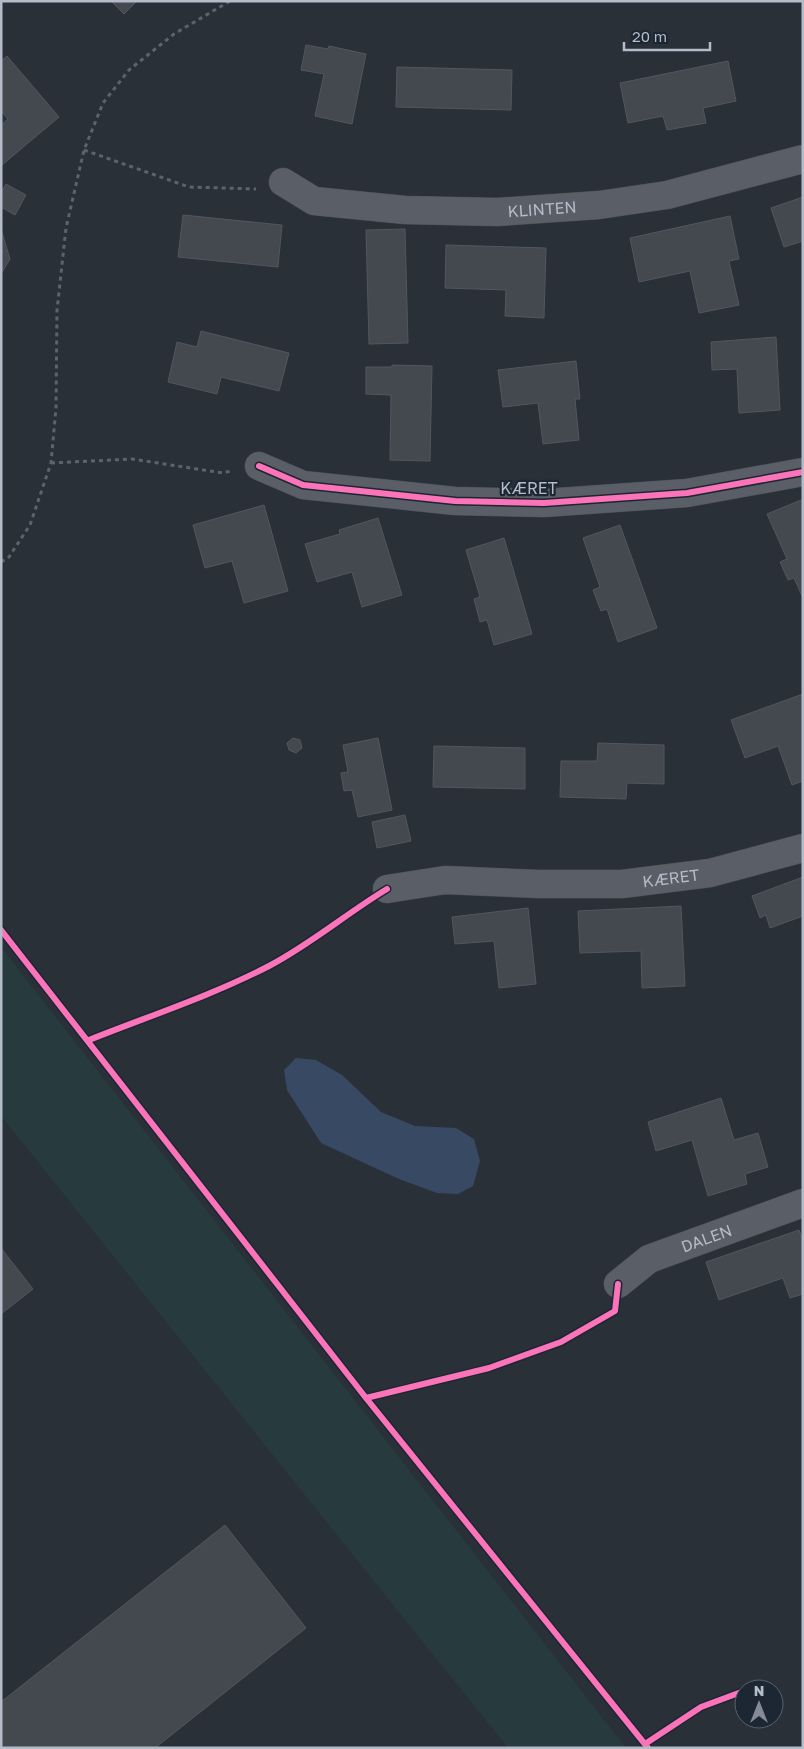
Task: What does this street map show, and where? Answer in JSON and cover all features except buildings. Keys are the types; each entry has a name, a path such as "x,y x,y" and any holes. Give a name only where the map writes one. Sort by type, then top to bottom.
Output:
{"street":[{"name":"KLINTEN","path":"283,182 314,201 405,210 496,212 598,205 667,194 803,159"},
{"name":"KÆRET","path":"259,466 303,485 455,501 544,503 688,493 803,472"},
{"name":"KÆRET","path":"387,889 445,880 539,884 622,884 710,872 803,848"},
{"name":"DALEN","path":"618,1284 649,1259 803,1203"}],"path":[{"path":"1,562 9,558 30,525 51,463 56,408 57,310 66,228 84,150 103,103 129,70 174,34 230,1"},
{"path":"84,150 189,187 251,191 283,182"},
{"path":"51,463 132,459 223,473 259,466"}],"green space":[{"path":"1,947 626,1748 508,1748 1,1116"}],"water":[{"path":"296,1058 316,1060 342,1075 381,1112 415,1126 456,1128 474,1139 480,1161 473,1186 458,1194 437,1193 399,1179 321,1143 287,1090 284,1070"}],"cycle path":[{"path":"259,466 303,485 455,501 544,503 687,493 803,472"},
{"path":"89,1040 202,996 269,966 300,948 387,889"},
{"path":"1,930 366,1398 648,1748"},
{"path":"366,1398 489,1368 561,1342 615,1311 618,1284"},
{"path":"645,1744 701,1707 734,1695"}]}
